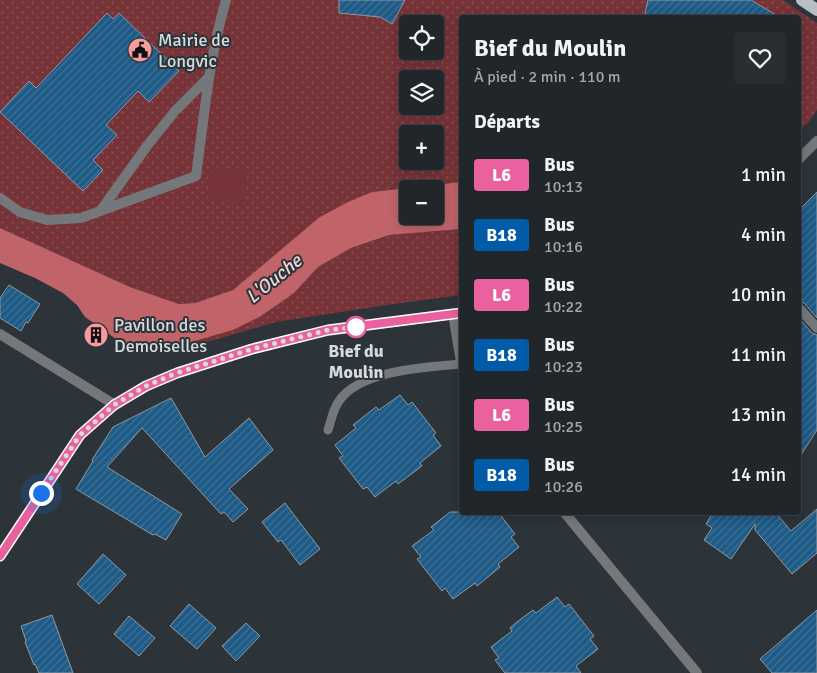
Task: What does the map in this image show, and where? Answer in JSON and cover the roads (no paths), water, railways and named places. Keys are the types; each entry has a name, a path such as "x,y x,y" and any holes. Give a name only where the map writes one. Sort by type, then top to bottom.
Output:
{"main road":[{"path":"802,0 817,10"}],"street":[{"path":"0,198 20,212 47,220 81,218 196,176 210,78 226,0"},
{"path":"101,210 175,111 210,78"},
{"path":"801,156 817,141"},
{"path":"801,310 817,328"},
{"path":"0,556 80,435 114,405 146,386 177,373 252,349 328,330 457,313 459,338"},
{"path":"0,334 114,405"},
{"path":"566,515 697,673"}],"lane":[{"path":"328,430 338,402 352,387 396,371 459,363"}],"water":[{"name":"L'Ouche","path":"459,182 459,229 389,235 351,248 318,267 294,293 261,316 233,330 181,345 130,345 116,339 85,317 77,305 63,293 35,278 0,263 0,228 130,287 179,304 195,303 233,290 320,217 372,192 399,189 399,225 444,225 444,184"}],"place":[{"name":"Mairie de Longvic","path":"140,50"},
{"name":"Bief du Moulin","path":"356,327"},
{"name":"Pavillon des Demoiselles","path":"96,335"}]}
